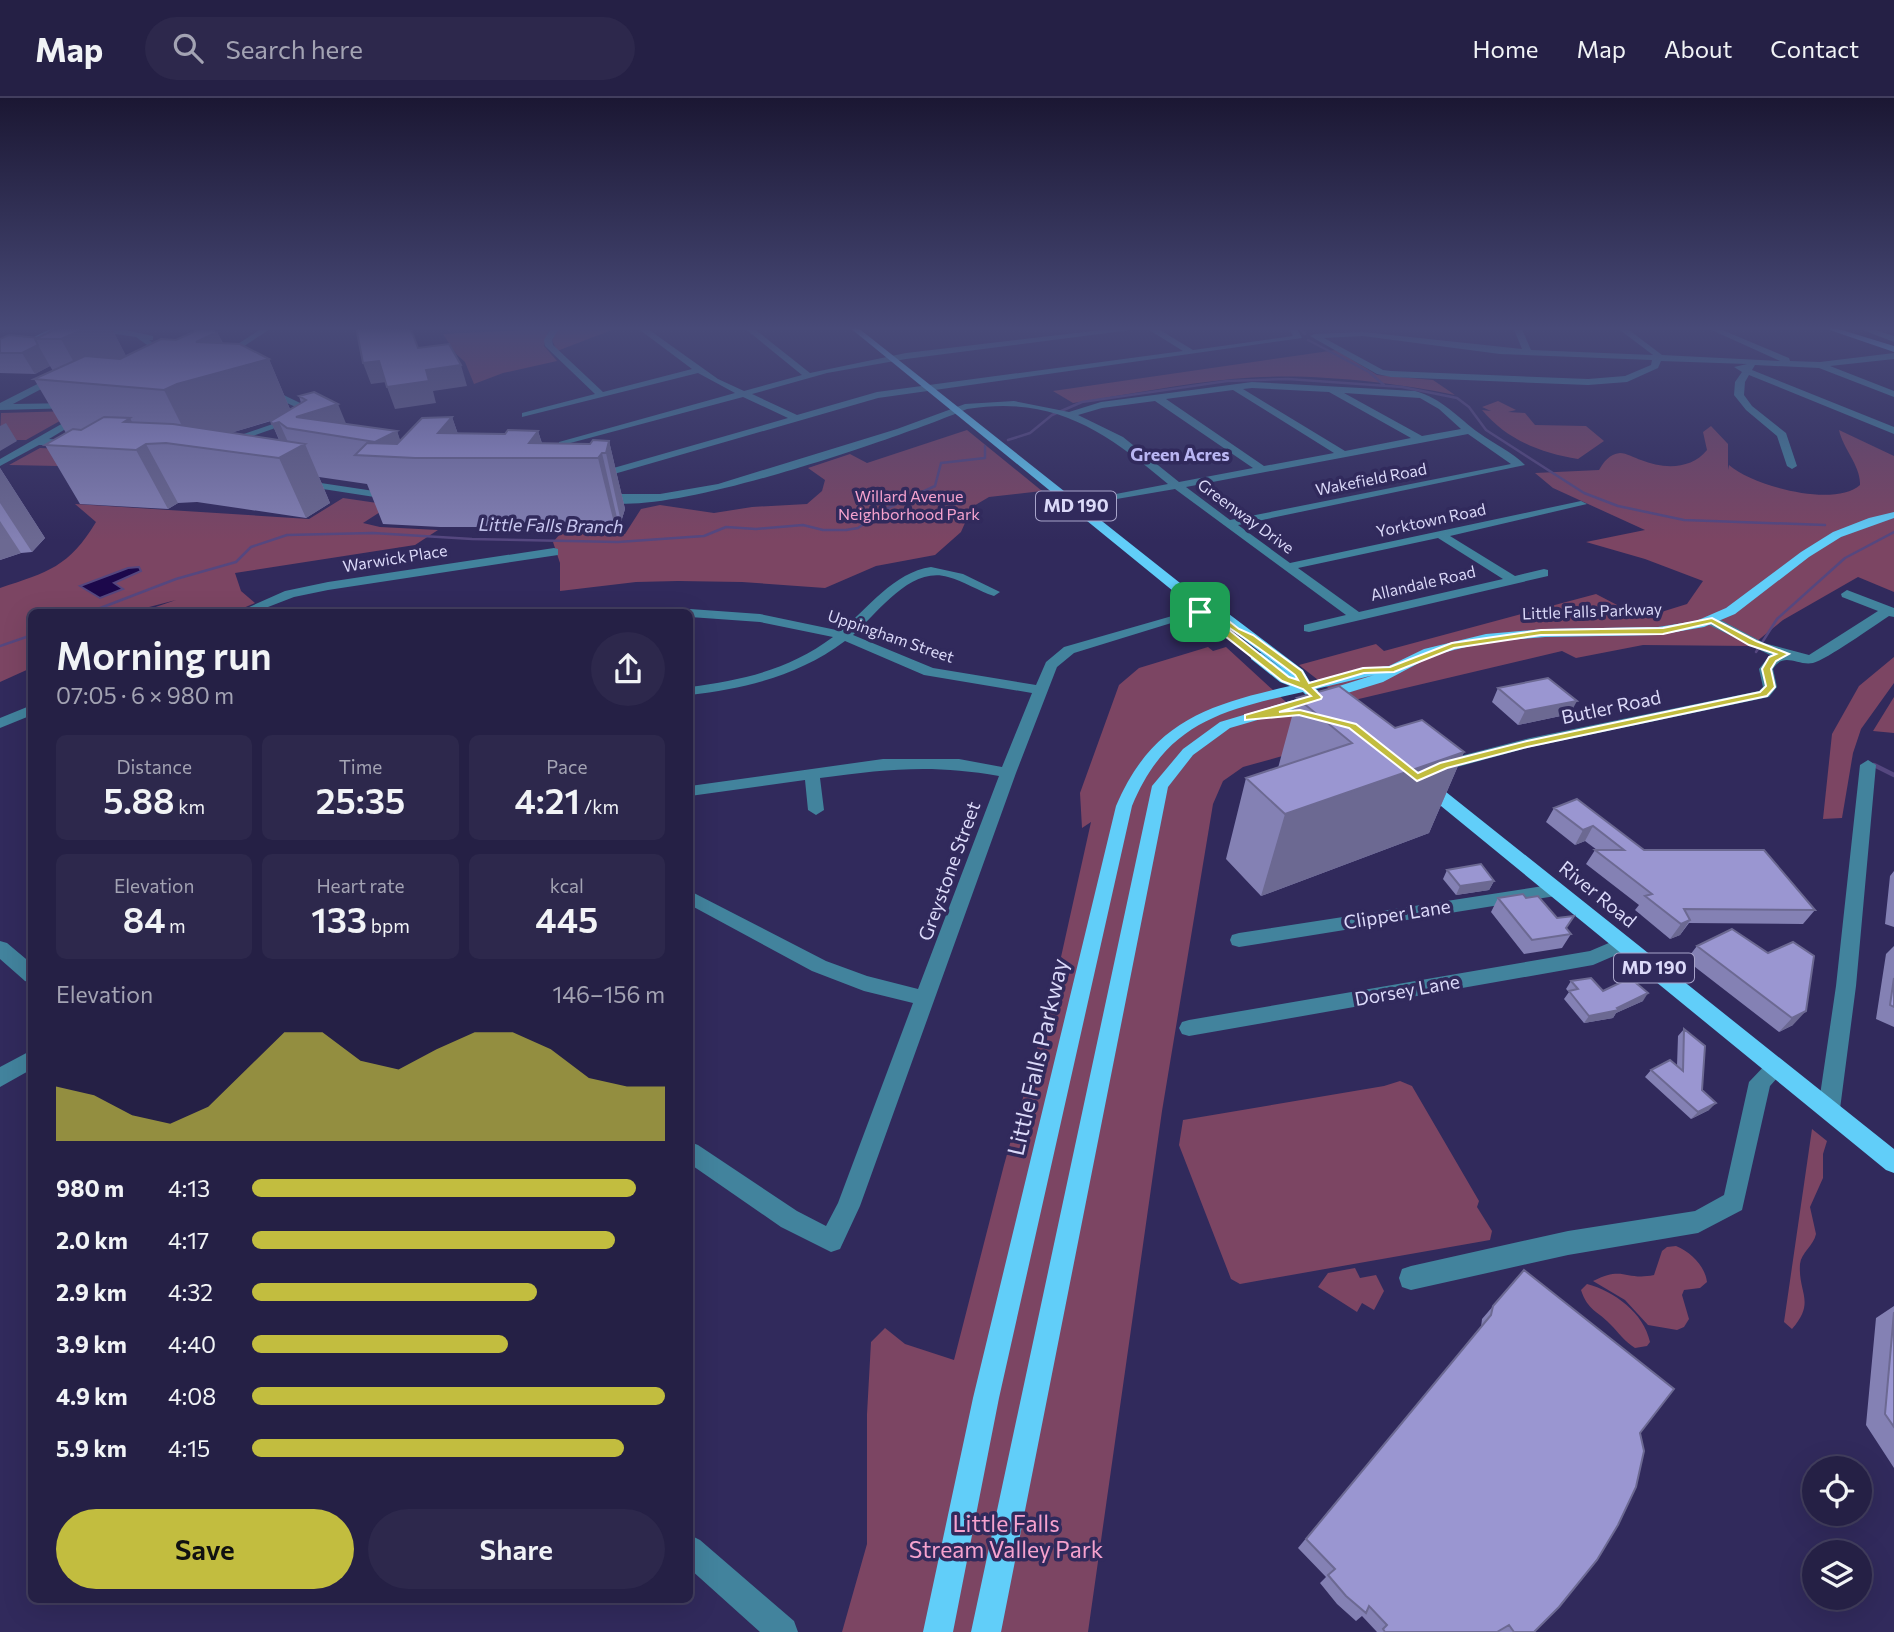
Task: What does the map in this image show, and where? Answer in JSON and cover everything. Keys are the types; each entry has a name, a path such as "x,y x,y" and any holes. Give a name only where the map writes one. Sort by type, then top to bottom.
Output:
{"main road":[{"name":"MD 190","path":"942,399 1285,679 1312,692"},
{"name":"Little Falls Parkway","path":"938,1632 986,1398 1128,792 1142,766 1172,735 1209,714 1263,696 1312,692 1378,679 1391,670 1444,649 1482,639 1541,632 1663,631 1712,621 1731,610 1830,536 1894,515"},
{"name":"MD 190","path":"1197,606 1208,605 1298,673 1329,714 1300,712 1248,718"},
{"path":"1258,657 1271,681 1263,696"},
{"name":"Little Falls Parkway","path":"986,1632 1160,786 1177,763 1199,742 1225,725 1312,692"},
{"name":"River Road","path":"1413,775 1894,1163"}],"street":[{"path":"0,407 16,399"},
{"path":"285,399 327,418"},
{"path":"525,415 587,399"},
{"path":"563,444 726,399"},
{"path":"752,399 796,418"},
{"path":"614,471 861,399"},
{"path":"1061,413 1145,399"},
{"path":"1158,399 1262,469"},
{"path":"1253,399 1343,454"},
{"path":"1348,399 1421,440"},
{"path":"1429,399 1447,407 1470,430"},
{"path":"1742,399 1749,408 1782,435 1792,466"},
{"path":"1821,399 1894,431"},
{"name":"Greenway Drive","path":"589,495 642,499 715,490 975,405 997,404 1061,413 1106,431 1227,524 1357,617"},
{"path":"0,407 90,407 0,463"},
{"path":"212,448 316,413"},
{"path":"1074,505 1470,430"},
{"name":"Wakefield Road","path":"1227,524 1520,465 1470,430"},
{"path":"36,442 86,444"},
{"path":"285,481 386,497 408,494"},
{"name":"Yorktown Road","path":"1287,567 1581,504"},
{"path":"1439,534 1513,580"},
{"name":"Warwick Place","path":"252,609 290,594 328,586 554,552"},
{"path":"693,691 742,685 774,676 820,654 919,573 944,573 994,592"},
{"name":"Allandale Road","path":"1310,628 1544,573"},
{"path":"1847,594 1891,612"},
{"name":"Greystone Street","path":"693,1154 789,1219 831,1241 848,1206 1039,690 1051,665 1069,650 1197,606"},
{"path":"1712,621 1753,643 1804,659 1816,658 1891,612"},
{"name":"Uppingham Street","path":"693,613 760,618 843,636 929,672 1039,690"},
{"name":"Butler Road","path":"1413,775 1527,744 1764,694 1770,687 1766,669 1777,651"},
{"path":"0,723 28,711"},
{"path":"693,791 919,762 959,764 1008,773"},
{"path":"1829,1109 1846,986 1868,765"},
{"path":"812,775 816,810"},
{"name":"Clipper Lane","path":"1239,940 1556,890"},
{"path":"693,899 819,966 864,983 924,998"},
{"name":"Dorsey Lane","path":"1189,1028 1593,958 1623,944"},
{"path":"0,948 28,972"},
{"path":"0,1078 28,1060"},
{"path":"1411,1278 1568,1243 1698,1222 1734,1202 1760,1082 1776,1067"},
{"path":"693,1553 783,1632"}],"green space":[{"path":"1066,399 1100,399 1073,403"},
{"path":"1498,401 1516,410 1508,412 1525,413 1535,425 1586,426 1604,441 1578,459 1538,449 1502,429 1482,410 1491,411 1482,407"},
{"path":"1,413 74,413 26,440 3,440 0,435"},
{"path":"1711,426 1728,444 1728,470 1729,465 1756,480 1794,492 1832,495 1848,492 1860,485 1858,471 1839,430 1894,456 1894,592 1858,577 1783,620 1751,646 1643,645 1576,658 1562,651 1346,702 1299,665 1376,644 1384,651 1596,594 1642,618 1687,604 1703,581 1645,559 1586,542 1645,530 1553,488 1535,473 1599,470 1605,461 1620,453 1658,465 1685,464 1700,457 1707,450 1703,432"},
{"name":"Willard Avenue Neighborhood Park","path":"967,430 1042,491 989,497 972,507 961,532 935,555 876,566 825,588 678,581 636,582 560,591 560,563 553,542 561,533 625,534 641,509 660,505 714,513 752,507 807,504 822,491 825,480 808,468 850,454 867,463"},
{"path":"40,448 91,450 58,466 9,465"},
{"path":"343,498 391,505 363,523 380,527 438,530 415,545 235,573 241,591 255,603 241,609 150,609 176,600 142,609 28,609 28,669 0,682 0,588 56,566 76,549 96,522 75,504 309,519"},
{"name":"Little Falls Stream Valley Park","path":"1208,647 1213,651 1226,647 1298,713 1286,755 1243,767 1223,781 1213,804 1162,1111 1088,1632 842,1632 867,1544 867,1414 871,1342 885,1328 905,1344 954,1360 1004,1165 1055,984 1091,822 1082,828 1080,793 1119,685 1139,668"},
{"path":"1894,657 1894,683 1861,729 1853,753 1842,818 1823,819 1832,734 1859,686"},
{"path":"1894,697 1894,733 1873,731"},
{"path":"1400,1081 1412,1086 1479,1201 1477,1207 1492,1231 1490,1240 1240,1284 1231,1279 1179,1145 1183,1120"},
{"path":"1812,1129 1827,1141 1823,1154 1823,1178 1810,1207 1816,1234 1800,1264 1805,1304 1792,1329 1784,1322"},
{"path":"1676,1246 1696,1260 1707,1282 1700,1288 1684,1290 1682,1295 1689,1319 1684,1327 1677,1330 1648,1325 1625,1300 1593,1281 1612,1274 1654,1275 1662,1251"},
{"path":"1355,1268 1360,1278 1376,1275 1384,1291 1374,1310 1362,1303 1357,1312 1318,1287 1328,1273"},
{"path":"1587,1284 1617,1298 1635,1313 1647,1331 1650,1342 1647,1346 1635,1348 1590,1306 1581,1290"}],"shaded area":[{"path":"139,567 141,571 114,583 123,589 100,598 80,586 128,568"}],"building":[{"path":"304,399 327,399 338,404 296,417 397,431 375,442 287,428 279,422 272,424 271,421 306,400"},
{"path":"104,417 130,418 124,422 173,424 305,444 279,458 166,443 146,444 136,450 45,445 73,429 81,430"},
{"path":"452,417 438,433 505,434 508,430 538,431 529,443 590,444 593,440 609,441 606,453 602,453 598,458 415,458 355,455 367,443 397,444 422,418"},
{"path":"1548,678 1577,701 1525,711 1498,688"},
{"path":"1339,686 1395,728 1422,720 1464,752 1285,814 1246,778 1352,743 1297,698"},
{"path":"1577,799 1644,850 1764,850 1815,910 1684,909 1690,920 1681,924 1645,896 1652,894 1595,850 1624,850 1593,826 1583,830 1554,808"},
{"path":"1481,864 1494,881 1460,886 1447,870"},
{"path":"1523,894 1526,898 1538,896 1557,918 1574,916 1566,928 1571,934 1532,940 1498,898"},
{"path":"1732,929 1768,953 1793,942 1814,956 1806,1011 1792,1018 1697,946"},
{"path":"1591,978 1603,991 1630,978 1648,993 1617,1008 1619,1010 1589,1016 1569,991 1578,989 1571,981"},
{"path":"1894,978 1894,1007 1890,1005"},
{"path":"1684,1029 1705,1046 1702,1090 1716,1103 1698,1112 1651,1070 1670,1060 1683,1071"},
{"path":"1524,1270 1674,1389 1640,1433 1644,1451 1636,1487 1618,1525 1597,1560 1559,1607 1534,1632 1514,1632 1509,1625 1497,1632 1385,1632 1383,1629 1387,1625 1369,1606 1366,1613 1346,1596 1328,1575 1335,1569 1306,1539 1491,1315 1493,1306"},
{"path":"1894,1312 1894,1427 1885,1414"}],"waterway":[{"name":"Little Falls Branch","path":"1008,440 1030,433 1052,415 1082,402 1106,399"},
{"name":"Little Falls Branch","path":"1458,399 1469,407 1486,430 1584,493 1618,506 1684,520 1825,525"},
{"name":"Little Falls Branch","path":"98,609 176,579 236,562 251,547 287,535 373,533 472,539 618,542 704,536 726,527 756,529 803,525 823,530 858,528 882,511 935,486 941,463 985,458 985,446"},
{"path":"1756,652 1777,619 1845,558 1894,532"},
{"name":"Little Falls Branch","path":"0,646 28,636"},
{"path":"1874,765 1894,775"}],"district":[{"name":"Green Acres","path":"1180,455"}],"route":[{"path":"1200,612 1213,613 1236,631 1250,636 1298,673 1306,687 1363,671 1391,670 1452,646 1482,639 1541,632 1663,631 1712,621 1753,643 1784,654 1772,659 1766,669 1770,687 1764,694 1527,744 1443,765 1417,778 1353,726 1300,712 1248,718 1317,697 1306,687 1285,679 1200,612"}]}
